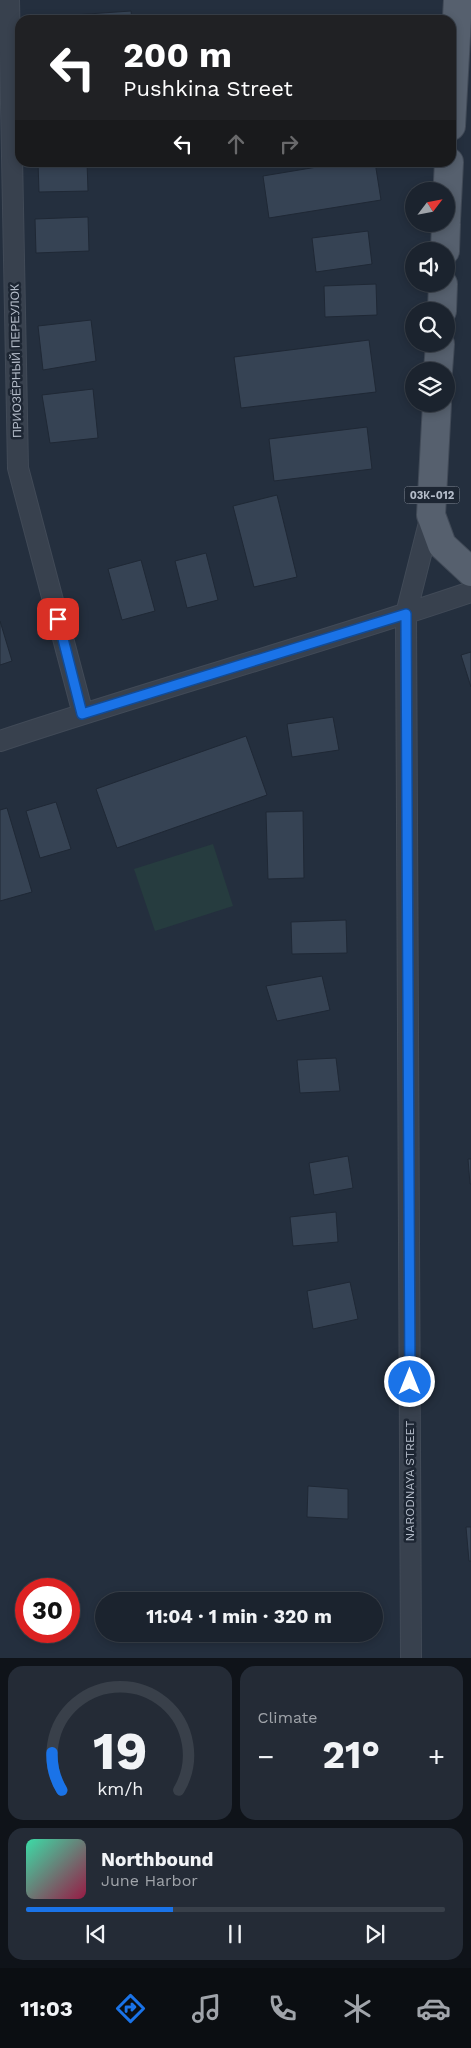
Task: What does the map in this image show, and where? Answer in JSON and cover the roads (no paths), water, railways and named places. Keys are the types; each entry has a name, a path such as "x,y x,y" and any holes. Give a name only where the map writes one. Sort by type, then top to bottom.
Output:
{"main road":[{"path":"456,36 458,0"},
{"path":"448,182 449,167"},
{"name":"03К-012","path":"437,412 431,515 442,545 471,572"}],"street":[{"name":"ПРИОЗЁРНЫЙ ПЕРЕУЛОК","path":"9,0 18,468 82,714"},
{"name":"NARODNAYA STREET","path":"411,1658 406,614 431,515"},
{"path":"0,742 82,714 406,614 471,592"}]}
